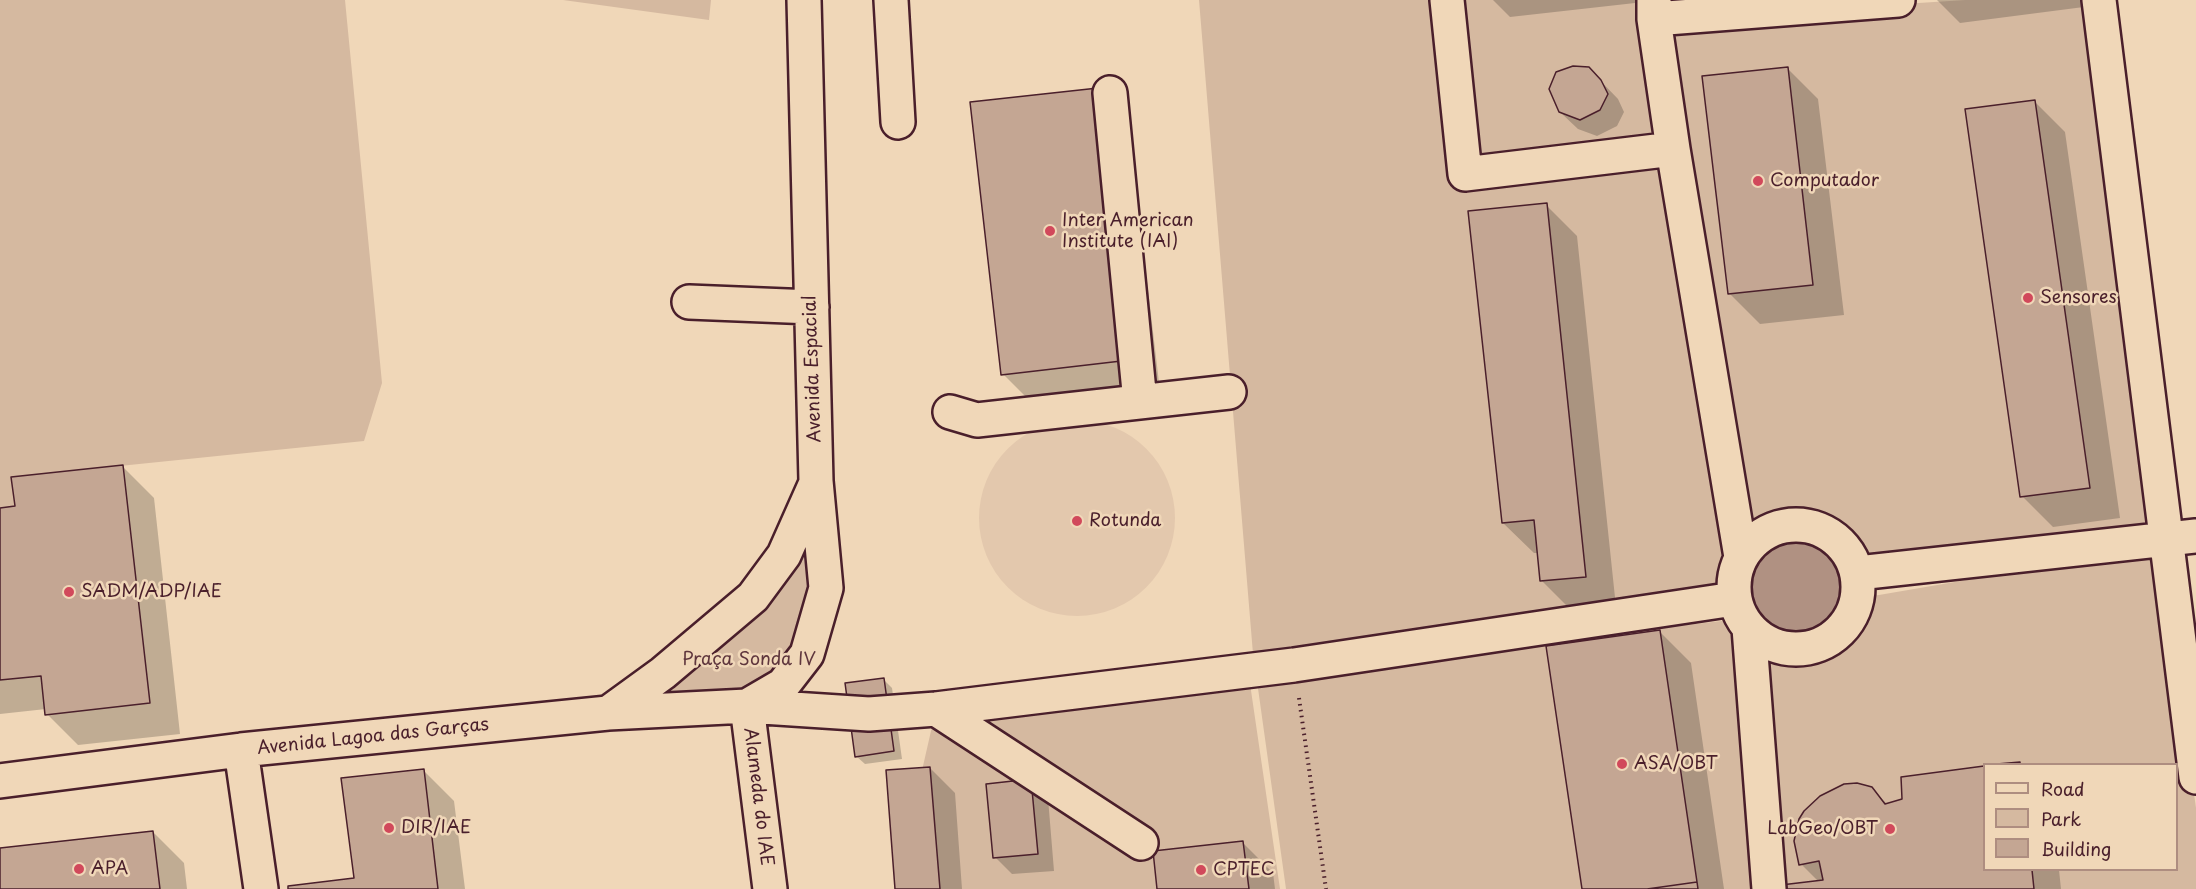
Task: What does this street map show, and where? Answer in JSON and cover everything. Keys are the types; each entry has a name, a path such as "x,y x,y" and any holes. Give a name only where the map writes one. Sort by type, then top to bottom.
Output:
{"lane":[{"name":"Avenida Espacial","path":"747,706 783,685 807,654 826,588 816,481 804,0"},
{"path":"891,0 898,122"},
{"path":"1447,0 1465,174 1672,149"},
{"path":"1741,557 1672,149 1654,10 1898,0"},
{"path":"2099,0 2182,537 2196,777"},
{"path":"1110,93 1140,402"},
{"path":"689,302 812,307"},
{"path":"950,412 977,420 1229,392"},
{"path":"608,713 663,673 753,597 784,555 816,481"},
{"path":"1794,524 1815,528 1834,537 1849,554 1858,573 1859,594 1853,614 1842,631 1825,644 1805,650 1784,649 1764,642 1739,615 1734,599 1734,577 1741,557 1754,540 1773,529 1794,524"},
{"path":"1858,573 2182,537"},
{"name":"Avenida Lagoa das Garças","path":"0,781 240,750 608,713 747,706 869,714 936,709 1294,664 1734,599"},
{"path":"1749,628 1769,889"},
{"name":"Alameda do IAE","path":"747,706 770,889"},
{"path":"936,709 1142,843"},
{"path":"240,750 261,889"}],"path":[{"path":"1294,664 1326,889"}],"shaded area":[{"name":"Rotunda","path":"1067,420 1087,420 1115,427 1139,442 1153,456 1168,480 1175,508 1175,528 1168,556 1153,580 1139,594 1115,609 1087,616 1067,616 1039,609 1015,594 1001,580 986,556 979,528 979,508 986,480 1001,456 1015,442 1039,427"},
{"path":"1796,542 1814,545 1829,555 1839,570 1842,588 1839,606 1829,621 1814,631 1796,634 1778,631 1763,621 1753,606 1750,588 1753,570 1763,555 1778,545"}],"green space":[{"path":"0,0 345,0 382,383 364,441 12,477 15,506 0,508"},
{"path":"563,0 711,0 709,20"},
{"path":"1199,0 1651,0 1651,22 1731,596 1254,666"},
{"path":"1965,0 2092,0 2159,528 1741,594 1656,20"},
{"name":"Praça Sonda IV","path":"809,530 810,583 795,645 765,685 738,694 674,698 658,693 739,633 788,565"},
{"path":"2159,547 2196,808 2196,889 1286,889 1256,674 1739,619"},
{"path":"1248,670 1280,889 895,889 936,709"}],"building":[{"path":"1573,66 1589,67 1601,80 1608,94 1600,110 1580,120 1559,112 1549,89 1556,72"},
{"name":"Computador","path":"1788,67 1813,285 1728,294 1702,76"},
{"name":"Inter American Institute (IAI)","path":"1098,88 1130,360 1001,375 970,102"},
{"name":"Sensores","path":"2035,100 2090,488 2020,497 1965,109"},
{"path":"1547,203 1586,577 1540,581 1534,520 1502,523 1468,211"},
{"name":"SADM/ADP/IAE","path":"123,465 150,703 45,715 41,676 0,680 0,508 15,506 11,477"},
{"name":"ASA/OBT","path":"1660,630 1697,882 1647,889 1582,889 1546,646"},
{"path":"884,678 894,751 855,757 845,683"},
{"name":"LabGeo/OBT","path":"1983,766 1983,871 2032,871 2034,889 1781,889 1781,885 1823,880 1819,861 1799,865 1794,841 1799,819 1820,796 1844,784 1857,783 1872,787 1885,804 1902,799 1901,777"},
{"path":"930,767 940,889 895,889 886,770"},
{"name":"DIR/IAE","path":"424,769 438,889 288,889 288,886 354,878 341,778"},
{"path":"1031,779 1038,854 993,858 986,784"},
{"name":"APA","path":"153,831 160,889 0,889 0,848"},
{"name":"CPTEC","path":"1243,841 1249,889 1157,889 1153,851"},
{"path":"1697,882 1698,889 1647,889"}],"place":[{"name":"Computador","path":"1758,181"},
{"name":"Inter American Institute (IAI)","path":"1050,231"},
{"name":"Sensores","path":"2028,298"},
{"name":"Rotunda","path":"1077,521"},
{"name":"SADM/ADP/IAE","path":"69,592"},
{"name":"ASA/OBT","path":"1622,764"},
{"name":"DIR/IAE","path":"389,828"},
{"name":"LabGeo/OBT","path":"1890,829"},
{"name":"APA","path":"79,869"},
{"name":"CPTEC","path":"1201,870"}]}
